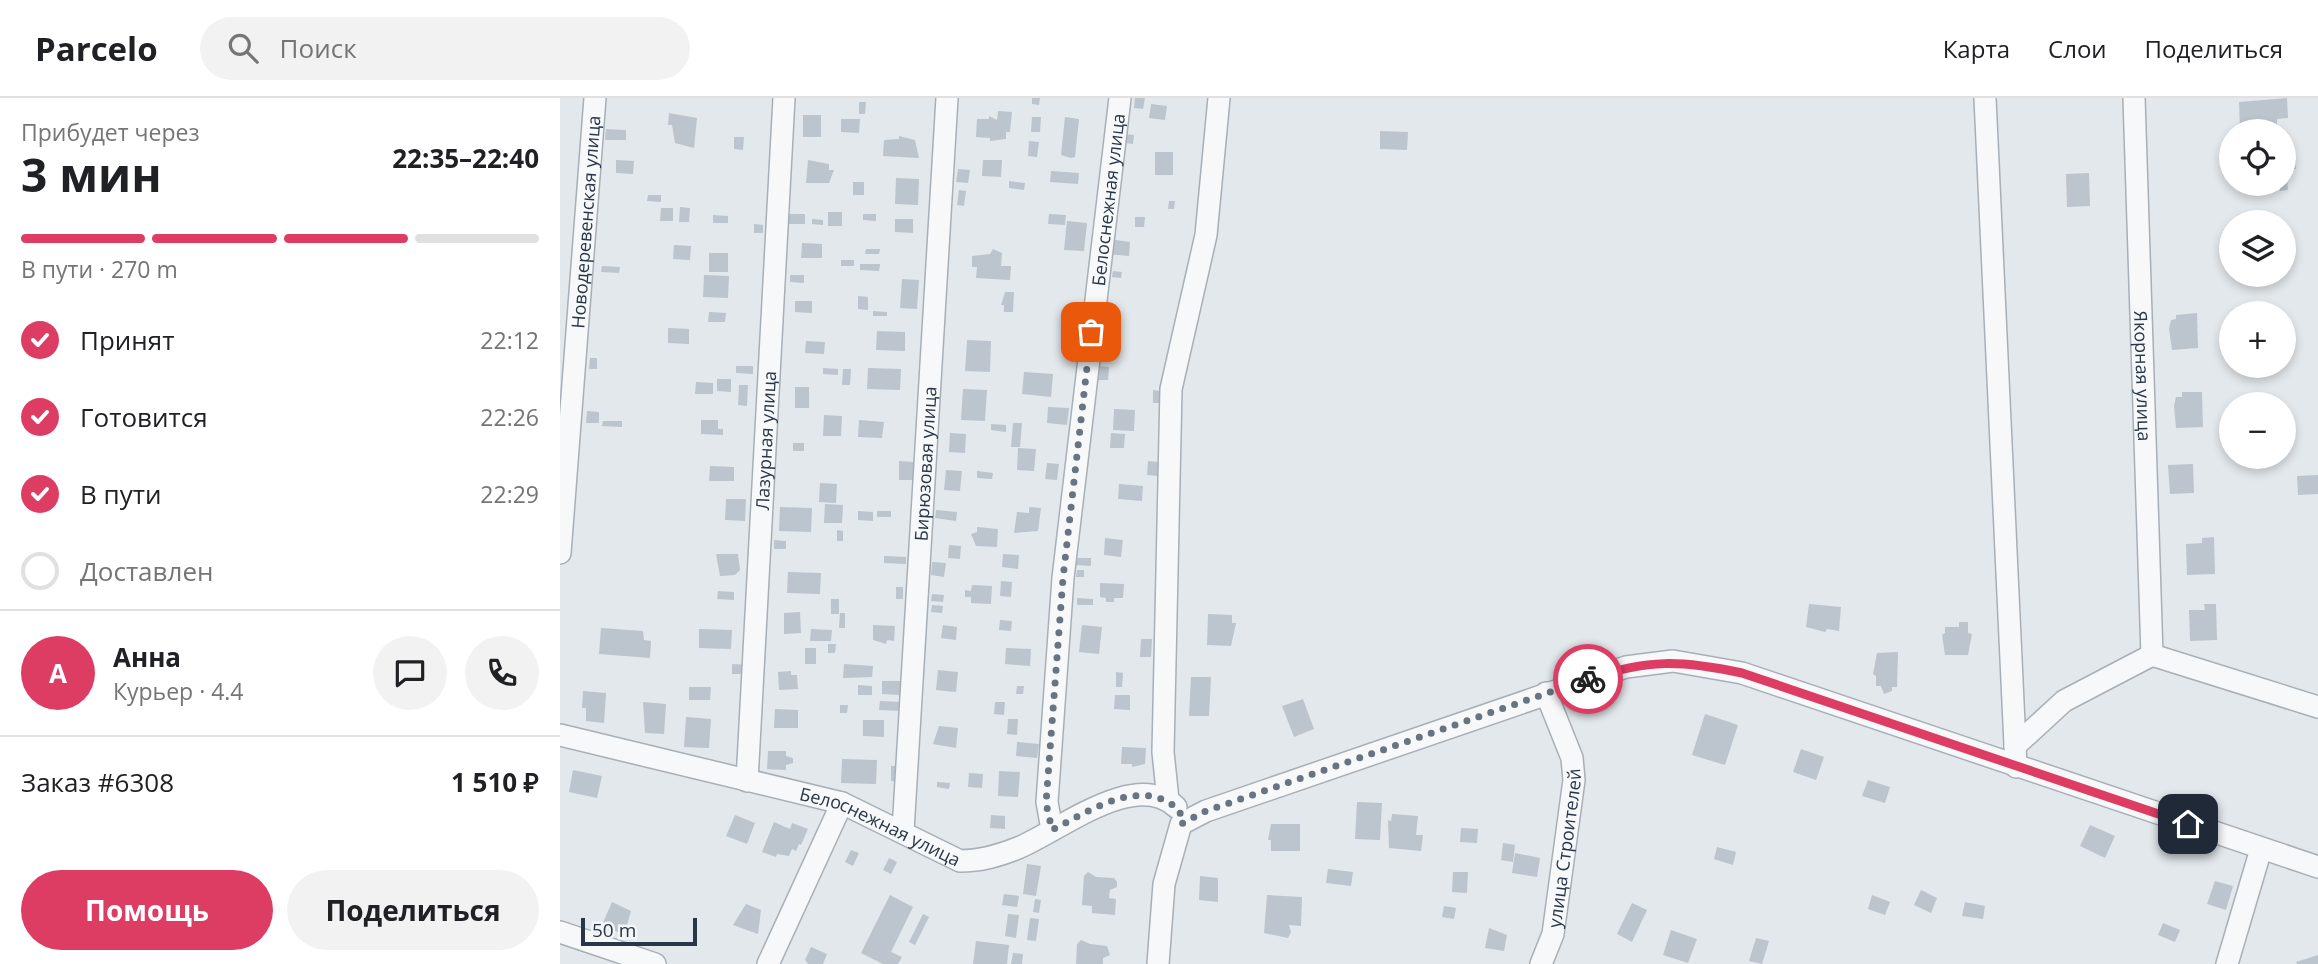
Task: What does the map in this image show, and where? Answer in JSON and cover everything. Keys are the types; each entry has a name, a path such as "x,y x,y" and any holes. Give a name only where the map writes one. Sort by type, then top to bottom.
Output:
{"street":[{"name":"Новодеревенская улица","path":"560,553 595,98"},
{"name":"Лазурная улица","path":"747,781 785,98"},
{"name":"Бирюзовая улица","path":"903,831 947,98"},
{"name":"Белоснежная улица","path":"560,735 842,803 960,861 981,861 1020,848 1052,830 1046,803 1063,578 1120,98"},
{"path":"1168,800 1163,752 1171,389 1206,235 1219,98"},
{"path":"1985,98 2016,756"},
{"name":"Якорная улица","path":"2134,98 2152,655"},
{"path":"2016,756 2064,701 2152,655 2318,707"},
{"path":"1181,824 1206,811 1546,693 1626,667 1674,661 1742,673 2016,756 2261,849 2318,867"},
{"name":"улица Строителей","path":"1541,964 1553,934 1574,780 1573,758 1546,693"},
{"path":"1052,830 1128,796 1154,794 1168,800 1180,811 1181,824 1164,884 1158,964"},
{"path":"768,964 842,803"},
{"path":"2227,964 2261,849"},
{"path":"560,932 655,964"}],"building":[{"path":"1032,98 1040,98 1039,105 1032,104"},
{"path":"1135,98 1145,98 1143,109 1134,108"},
{"path":"2287,98 2288,118 2240,119 2239,102"},
{"path":"859,102 866,102 865,114 859,114"},
{"path":"1151,104 1167,106 1165,120 1149,118"},
{"path":"998,111 1012,112 1010,132 1006,132 1006,139 990,141 990,138 976,137 977,119 989,119 989,116 997,120"},
{"path":"669,113 697,118 694,148 675,143 672,125 668,125"},
{"path":"803,115 821,115 821,137 803,137"},
{"path":"1032,117 1041,117 1040,132 1031,132"},
{"path":"1065,117 1079,119 1075,157 1071,158 1061,155"},
{"path":"841,119 860,119 859,133 841,132"},
{"path":"606,129 626,130 626,140 605,140"},
{"path":"1380,131 1408,132 1407,150 1380,149"},
{"path":"1125,134 1134,135 1133,144 1125,143"},
{"path":"899,136 915,140 919,158 883,156 884,140 899,139"},
{"path":"734,137 744,137 743,150 734,149"},
{"path":"1029,141 1039,142 1037,157 1028,156"},
{"path":"1155,152 1173,152 1173,175 1155,175"},
{"path":"616,160 634,161 633,174 616,173"},
{"path":"808,160 829,164 829,170 834,170 829,183 806,183"},
{"path":"983,160 1002,160 1001,177 982,176"},
{"path":"958,169 970,170 968,183 956,182"},
{"path":"1051,171 1079,173 1078,184 1050,182"},
{"path":"2089,173 2090,206 2067,207 2066,174"},
{"path":"896,178 919,179 918,205 895,204"},
{"path":"1009,181 1025,183 1024,190 1009,188"},
{"path":"853,182 864,182 864,195 853,195"},
{"path":"959,190 966,191 964,206 957,205"},
{"path":"648,195 661,195 661,202 647,201"},
{"path":"1169,201 1175,201 1174,209 1168,209"},
{"path":"680,207 690,208 689,222 679,222"},
{"path":"661,208 673,208 673,221 660,221"},
{"path":"828,212 842,212 842,226 828,226"},
{"path":"788,214 805,214 805,224 788,224"},
{"path":"863,214 876,214 876,221 863,220"},
{"path":"1049,214 1066,215 1065,225 1048,224"},
{"path":"713,215 728,216 728,223 713,223"},
{"path":"1135,217 1145,217 1144,227 1135,227"},
{"path":"812,219 823,220 823,225 812,224"},
{"path":"895,219 913,219 913,233 895,232"},
{"path":"1067,221 1087,223 1084,251 1064,250"},
{"path":"754,224 763,225 763,233 754,233"},
{"path":"1109,239 1130,242 1129,256 1107,254"},
{"path":"802,243 822,244 822,258 801,258"},
{"path":"674,245 691,246 690,260 673,259"},
{"path":"866,249 880,249 879,254 865,254"},
{"path":"993,249 1002,253 1001,266 1011,266 1010,280 976,278 977,267 972,267 972,256 990,254"},
{"path":"709,253 728,253 728,272 709,272"},
{"path":"841,260 854,260 854,266 841,266"},
{"path":"860,264 880,264 879,271 860,270"},
{"path":"602,266 620,267 619,273 601,272"},
{"path":"1113,271 1122,272 1121,278 1112,277"},
{"path":"704,275 729,276 728,298 703,297"},
{"path":"790,275 804,275 804,283 790,282"},
{"path":"902,279 919,280 917,309 900,308"},
{"path":"1005,292 1014,292 1013,312 1004,312 1004,305 1001,305"},
{"path":"858,296 868,297 868,310 858,309"},
{"path":"795,301 812,301 812,313 795,312"},
{"path":"873,311 887,312 887,316 873,316"},
{"path":"709,312 726,313 725,322 708,322"},
{"path":"2197,313 2198,348 2172,350 2169,329 2171,320 2176,319 2176,315"},
{"path":"668,328 689,329 689,344 668,343"},
{"path":"877,331 905,332 905,351 876,350"},
{"path":"967,340 991,341 990,372 965,371"},
{"path":"806,341 825,342 824,354 805,353"},
{"path":"590,358 597,358 597,369 589,369"},
{"path":"736,366 753,366 753,374 736,373"},
{"path":"1098,366 1109,367 1108,380 1098,380"},
{"path":"823,368 838,369 838,375 823,374"},
{"path":"868,368 901,369 900,390 867,389"},
{"path":"843,369 851,369 850,385 842,385"},
{"path":"1024,372 1053,374 1051,397 1022,394"},
{"path":"717,379 731,379 731,392 717,391"},
{"path":"696,382 713,383 713,394 695,394"},
{"path":"739,385 748,385 747,406 738,405"},
{"path":"795,387 809,387 809,408 795,408"},
{"path":"963,389 987,390 985,421 961,420"},
{"path":"1153,390 1160,391 1159,403 1153,403"},
{"path":"2182,392 2202,392 2203,427 2176,428 2174,406 2176,397 2182,397"},
{"path":"1048,407 1069,408 1067,425 1047,423"},
{"path":"1114,409 1135,410 1134,431 1113,430"},
{"path":"587,411 599,412 599,423 586,423"},
{"path":"824,415 842,416 841,436 823,436"},
{"path":"701,420 718,420 718,429 723,429 723,435 701,434"},
{"path":"859,420 884,422 882,438 858,437"},
{"path":"603,421 622,421 622,427 602,426"},
{"path":"1013,423 1022,423 1020,447 1011,447"},
{"path":"991,424 1006,425 1006,432 991,430"},
{"path":"950,433 966,434 965,453 949,452"},
{"path":"1111,433 1125,434 1124,448 1110,448"},
{"path":"793,443 804,443 804,451 793,451"},
{"path":"1018,448 1036,449 1034,471 1017,470"},
{"path":"899,461 914,462 914,480 899,480"},
{"path":"1148,461 1158,462 1158,476 1147,475"},
{"path":"1047,463 1059,464 1057,480 1045,479"},
{"path":"2193,464 2194,493 2170,494 2168,465"},
{"path":"710,466 734,467 734,481 709,481"},
{"path":"946,470 962,471 960,491 944,490"},
{"path":"977,471 993,473 992,479 977,478"},
{"path":"2318,475 2318,494 2298,495 2297,476"},
{"path":"820,483 837,484 836,503 819,502"},
{"path":"1119,484 1143,486 1142,501 1118,499"},
{"path":"726,499 746,499 745,521 725,520"},
{"path":"825,504 843,505 842,523 824,523"},
{"path":"780,507 812,508 811,532 779,531"},
{"path":"1029,507 1041,508 1038,531 1014,533 1017,512 1029,513"},
{"path":"936,510 957,512 956,521 935,518"},
{"path":"858,511 873,512 873,521 858,520"},
{"path":"877,511 891,511 891,517 877,517"},
{"path":"977,527 998,529 997,547 976,546 971,534 977,532"},
{"path":"837,530 843,531 843,541 837,541"},
{"path":"2214,537 2215,574 2187,575 2186,544 2202,543 2202,538"},
{"path":"1105,538 1123,540 1121,557 1104,555"},
{"path":"774,540 786,541 786,549 774,549"},
{"path":"949,545 961,546 960,559 948,558"},
{"path":"716,554 738,554 740,570 735,575 720,576"},
{"path":"1003,554 1019,555 1018,569 1002,567"},
{"path":"884,556 906,557 906,564 884,563"},
{"path":"1076,558 1091,558 1091,566 1075,565"},
{"path":"932,562 946,563 944,577 931,575"},
{"path":"1077,570 1084,570 1084,577 1076,577"},
{"path":"788,572 821,573 820,594 787,593"},
{"path":"1001,581 1012,582 1011,597 1000,596"},
{"path":"1100,583 1124,584 1123,598 1106,602 1106,598 1100,597"},
{"path":"972,585 992,586 991,604 971,603 971,597 965,597 965,590 971,591"},
{"path":"896,587 903,587 903,599 896,599"},
{"path":"718,591 734,592 734,600 717,599"},
{"path":"932,594 944,595 943,602 931,601"},
{"path":"1077,598 1093,599 1093,605 1077,605"},
{"path":"831,599 839,599 839,614 831,614"},
{"path":"1809,604 1841,607 1839,631 1827,629 1825,632 1806,627"},
{"path":"2204,604 2216,604 2217,640 2190,641 2189,610 2205,610"},
{"path":"932,605 943,606 942,613 931,612"},
{"path":"800,612 801,633 784,634 784,613"},
{"path":"840,613 845,613 845,628 839,628"},
{"path":"1208,614 1232,615 1232,623 1236,623 1231,646 1207,645"},
{"path":"1000,620 1012,621 1011,631 999,630"},
{"path":"1959,622 1968,622 1968,633 1972,634 1968,655 1945,655 1942,635 1945,633 1945,627 1959,627"},
{"path":"873,625 895,626 894,641 887,640 886,644 873,640"},
{"path":"943,625 957,627 956,640 941,638"},
{"path":"1082,625 1102,627 1099,654 1079,652"},
{"path":"601,628 643,631 644,640 651,641 650,658 599,654"},
{"path":"699,629 732,630 731,649 699,648"},
{"path":"811,629 832,630 831,641 810,641"},
{"path":"1141,639 1152,639 1151,657 1140,657"},
{"path":"828,644 836,644 835,653 828,653"},
{"path":"805,648 816,648 816,664 805,664"},
{"path":"1006,648 1031,649 1030,666 1005,664"},
{"path":"1898,652 1897,687 1892,687 1892,691 1884,694 1881,686 1876,686 1876,676 1873,674 1877,653"},
{"path":"732,664 749,665 749,674 732,674"},
{"path":"844,664 873,666 872,677 843,678"},
{"path":"938,670 958,672 956,692 936,690"},
{"path":"791,671 791,675 797,675 798,689 779,690 778,672"},
{"path":"1116,672 1123,673 1122,687 1116,687"},
{"path":"1191,677 1211,677 1209,716 1189,716"},
{"path":"882,681 901,681 900,695 882,694"},
{"path":"858,685 872,686 872,695 858,695"},
{"path":"1017,686 1024,686 1023,694 1016,694"},
{"path":"689,687 711,687 710,700 689,700"},
{"path":"583,691 606,693 604,723 586,721 586,708 582,708"},
{"path":"1115,695 1130,695 1130,710 1114,709"},
{"path":"1303,699 1314,729 1294,737 1282,706"},
{"path":"880,701 902,702 902,711 879,710"},
{"path":"643,702 666,704 664,734 645,733"},
{"path":"995,702 1005,702 1004,715 994,714"},
{"path":"840,705 848,705 847,713 840,713"},
{"path":"775,709 798,710 798,728 774,728"},
{"path":"1705,714 1738,725 1725,765 1692,755"},
{"path":"686,717 711,719 709,748 684,747"},
{"path":"1008,719 1018,719 1017,735 1007,734"},
{"path":"863,720 884,720 884,737 863,736"},
{"path":"939,726 958,728 956,748 933,744"},
{"path":"1017,742 1039,744 1037,758 1016,756"},
{"path":"1122,747 1146,748 1145,764 1132,767 1132,764 1121,764"},
{"path":"1801,749 1824,757 1816,780 1793,772"},
{"path":"768,751 786,751 786,756 793,758 793,763 786,765 786,770 767,769"},
{"path":"842,759 877,760 876,784 841,783"},
{"path":"891,766 900,766 899,782 891,781"},
{"path":"573,770 602,776 597,798 569,792"},
{"path":"999,771 1020,772 1018,797 998,796"},
{"path":"969,773 983,774 982,788 968,787"},
{"path":"1868,780 1890,787 1885,803 1862,796"},
{"path":"937,782 950,783 949,789 937,787"},
{"path":"1357,802 1382,803 1380,840 1355,839"},
{"path":"1392,814 1418,816 1416,835 1423,835 1421,851 1389,848 1388,820 1391,821"},
{"path":"735,815 755,823 747,844 726,836"},
{"path":"991,815 1005,816 1005,829 990,828"},
{"path":"774,822 790,829 792,823 808,829 801,845 799,844 796,851 792,849 789,856 777,854 776,857 762,852"},
{"path":"1271,824 1300,824 1300,851 1271,851 1271,840 1268,840"},
{"path":"2090,825 2115,836 2105,858 2080,846"},
{"path":"1461,828 1478,829 1477,843 1460,842"},
{"path":"1503,843 1515,845 1513,862 1501,860"},
{"path":"1717,847 1736,852 1733,865 1714,859"},
{"path":"851,850 859,853 853,866 845,862"},
{"path":"1515,853 1540,858 1537,877 1512,873"},
{"path":"889,858 897,862 891,874 883,870"},
{"path":"1027,864 1041,866 1036,896 1023,894"},
{"path":"1328,869 1353,872 1351,886 1326,883"},
{"path":"1088,872 1096,877 1114,878 1117,882 1117,887 1110,890 1109,898 1116,899 1115,915 1092,913 1092,906 1082,905 1084,876"},
{"path":"1453,872 1468,872 1467,893 1452,892"},
{"path":"1200,876 1218,878 1218,902 1199,900"},
{"path":"2215,881 2233,886 2226,910 2207,904"},
{"path":"1921,890 1937,898 1931,913 1914,905"},
{"path":"1004,894 1019,896 1017,907 1002,905"},
{"path":"890,895 913,907 891,952 902,957 898,964 883,964 861,953"},
{"path":"1267,895 1302,897 1301,926 1289,925 1291,932 1288,938 1264,933"},
{"path":"1872,895 1890,902 1885,915 1868,909"},
{"path":"1035,899 1041,900 1039,913 1033,912"},
{"path":"612,902 631,911 624,935 602,925"},
{"path":"1965,902 1985,906 1983,919 1962,916"},
{"path":"1632,903 1647,910 1632,942 1617,934"},
{"path":"746,904 761,910 758,934 733,925"},
{"path":"1444,906 1456,908 1454,919 1442,917"},
{"path":"923,914 929,917 915,945 909,942"},
{"path":"1008,914 1019,915 1016,938 1005,936"},
{"path":"1030,918 1039,919 1036,941 1027,940"},
{"path":"2163,923 2180,930 2175,942 2158,935"},
{"path":"1489,928 1507,935 1504,951 1485,948"},
{"path":"1671,930 1697,939 1688,963 1663,955"},
{"path":"1756,938 1769,941 1762,964 1749,961"},
{"path":"1081,940 1107,946 1110,955 1103,958 1103,964 1076,964 1077,944"},
{"path":"976,941 1009,945 1007,964 973,964"},
{"path":"811,947 827,954 823,964 808,964 805,960"},
{"path":"1013,953 1023,954 1022,964 1011,964"},
{"path":"2318,955 2318,964 2296,962"}],"way so far":[{"path":"1091,332 1063,578 1046,803 1052,830 1095,808 1140,794 1154,794 1168,800 1180,811 1181,824 1206,811 1588,679"}],"route":[{"path":"1588,679 1626,667 1674,661 1742,673 2188,824"}]}
